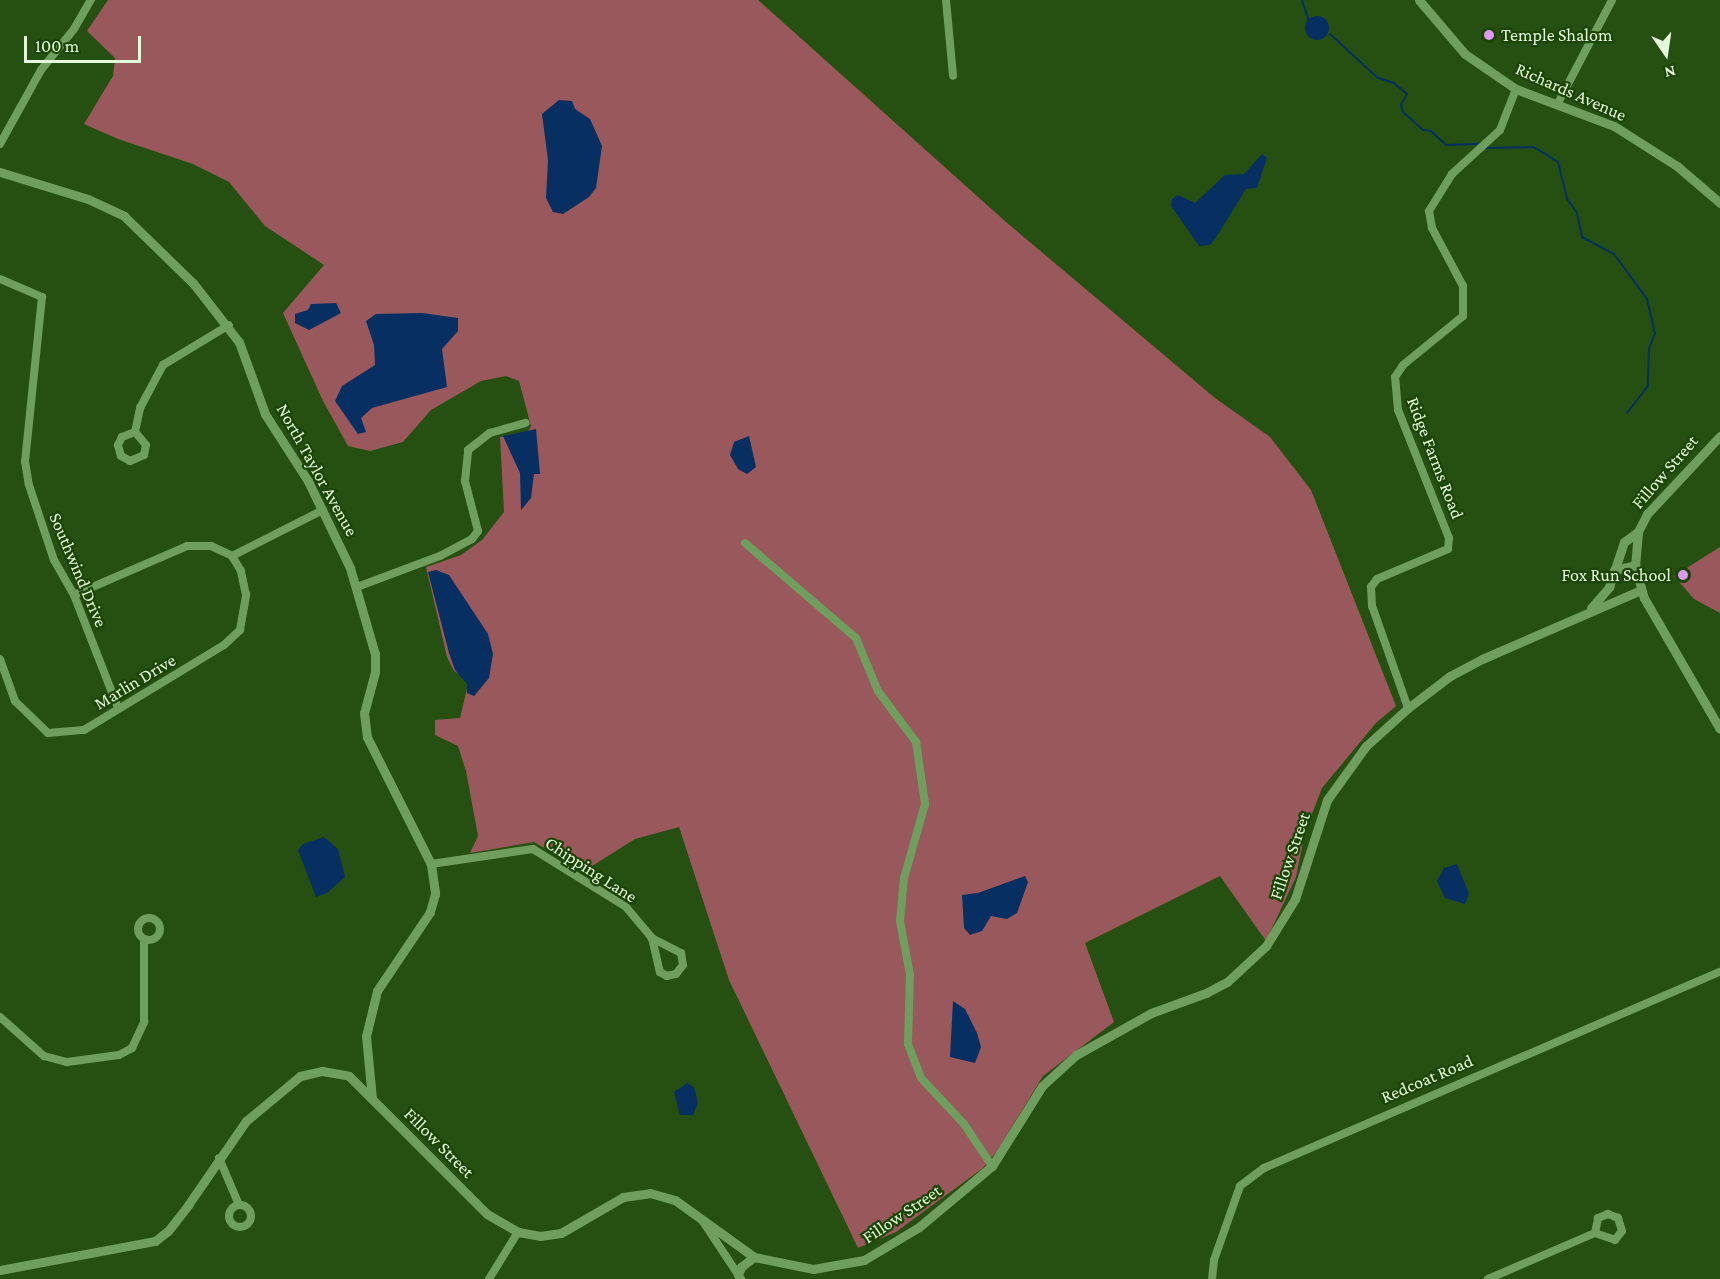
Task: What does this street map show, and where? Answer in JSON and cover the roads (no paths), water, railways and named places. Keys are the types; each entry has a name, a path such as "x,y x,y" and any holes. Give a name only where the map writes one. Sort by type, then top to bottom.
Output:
{"street":[{"path":"0,144 41,70 75,29 91,0"},
{"path":"946,0 953,76"},
{"name":"Richards Avenue","path":"1419,0 1465,54 1516,89 1558,103 1622,131 1677,166 1720,203"},
{"path":"1558,103 1612,0"},
{"name":"Ridge Farms Road","path":"1408,708 1372,606 1371,587 1377,579 1448,549 1449,538 1398,410 1395,377 1403,365 1463,316 1463,286 1432,228 1429,211 1452,174 1500,130 1516,89"},
{"name":"North Taylor Avenue","path":"0,172 88,199 124,216 193,283 229,326 273,429 323,510 357,587 376,664 364,713 367,737 431,864 435,894 430,912 377,991 366,1036 372,1098"},
{"name":"Southwind Drive","path":"0,279 42,297 25,461 29,485 54,560 74,595 118,708"},
{"path":"135,432 140,408 163,365 229,326"},
{"path":"357,587 440,556 472,539 478,531 465,481 468,450 490,433 526,423"},
{"name":"Fillow Street","path":"1590,610 1608,587 1624,543 1638,532 1660,499 1720,436"},
{"path":"74,595 187,546 211,546 232,556 323,510"},
{"name":"Fillow Street","path":"0,1270 155,1241 175,1223 246,1121 300,1076 322,1071 349,1076 487,1214 518,1232 540,1236 561,1233 617,1200 640,1193 666,1196 754,1257 813,1269 864,1260 918,1227 992,1166 1042,1086 1076,1055 1151,1013 1206,993 1227,982 1266,946 1295,899 1327,800 1366,746 1408,708 1450,676 1590,610 1641,590 1635,565 1638,532"},
{"path":"746,543 856,638 878,691 916,742 925,804 904,878 900,921 910,975 908,1044 921,1078 964,1124 992,1166"},
{"name":"Marlin Drive","path":"0,660 15,700 48,733 84,730 224,645 240,630 246,595 241,571 232,556"},
{"path":"1614,570 1635,565"},
{"path":"1641,590 1720,729"},
{"name":"Chipping Lane","path":"431,864 533,849 626,907 652,938 681,953 683,965 676,974 668,976 660,972 652,938"},
{"path":"0,1017 44,1056 67,1062 119,1055 132,1048 144,1022 144,939"},
{"name":"Redcoat Road","path":"1212,1279 1215,1260 1240,1186 1264,1168 1720,972"},
{"path":"219,1158 239,1205"},
{"path":"701,1219 740,1277"},
{"path":"489,1279 518,1232"},
{"path":"1488,1279 1595,1233"},
{"path":"740,1277 741,1267 754,1257"}],"water":[{"path":"1317,16 1326,19 1329,28 1326,37 1317,40 1308,37 1305,28 1308,19"},
{"path":"559,100 572,101 575,109 590,119 602,146 596,188 589,197 563,214 553,212 546,198 548,160 542,114"},
{"path":"1262,154 1267,158 1257,188 1246,189 1210,245 1199,246 1171,206 1172,199 1178,195 1195,203 1225,175 1244,174"},
{"path":"336,303 341,313 309,330 295,323 295,314 308,310 311,304"},
{"path":"422,313 458,318 458,331 442,349 447,387 372,408 361,418 366,432 358,434 335,401 342,386 375,365 374,345 366,321 376,314"},
{"path":"536,429 540,474 534,474 531,498 521,510 520,473 503,436"},
{"path":"749,436 756,467 747,474 738,469 730,455 734,442"},
{"path":"436,570 449,575 488,634 493,654 489,678 474,696 467,693 467,684 455,670 449,653 428,572"},
{"path":"324,837 338,849 345,877 327,893 316,897 298,850 303,844"},
{"path":"1457,864 1469,894 1465,904 1445,898 1437,881 1444,868"},
{"path":"1025,876 1028,882 1017,913 1007,919 991,916 982,931 970,935 964,928 962,895 978,893"},
{"path":"953,1001 965,1009 977,1033 981,1047 975,1063 950,1057"},
{"path":"687,1083 694,1087 698,1103 693,1115 680,1115 674,1092"}],"waterway":[{"path":"1302,0 1308,19"},
{"path":"1330,34 1378,78 1394,83 1407,94 1401,105 1403,112 1423,130 1431,131 1446,145 1480,144"},
{"path":"1486,148 1534,147 1558,162 1567,199 1577,213 1582,237 1614,254 1647,299 1655,333 1649,349 1648,386 1627,413"}],"place":[{"name":"Temple Shalom","path":"1489,35"},
{"name":"Fox Run School","path":"1683,575"}]}
